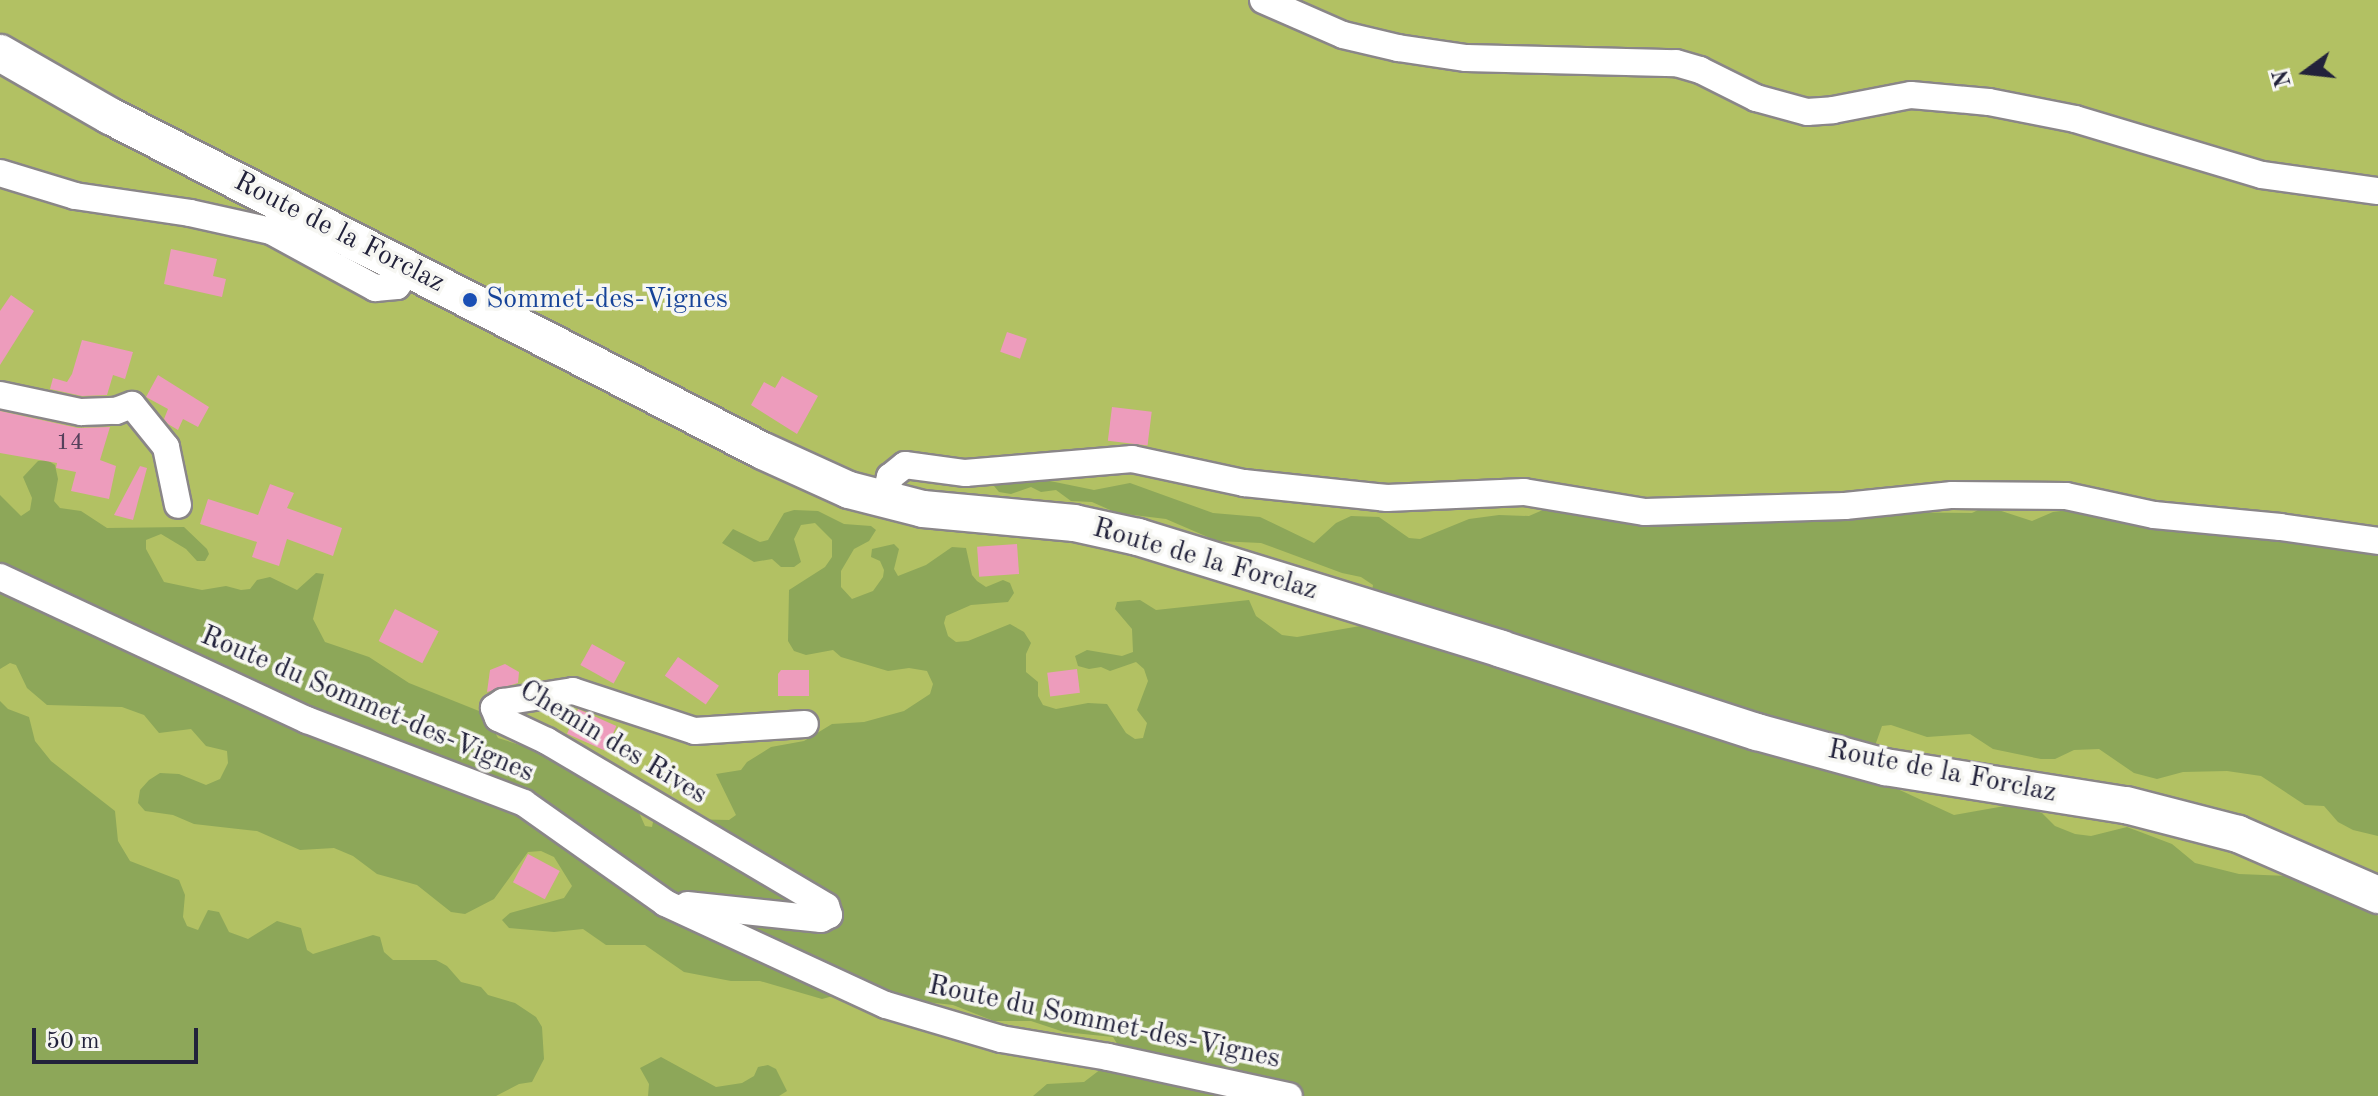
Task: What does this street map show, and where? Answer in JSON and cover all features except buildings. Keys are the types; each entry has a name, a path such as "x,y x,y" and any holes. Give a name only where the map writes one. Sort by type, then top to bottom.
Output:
{"main road":[{"name":"Route de la Forclaz","path":"0,53 98,110 763,451 830,482 884,501 942,512 1074,523 1138,537 1757,732 1885,767 2126,805 2238,834 2378,895"}],"street":[{"path":"1263,0 1343,35 1398,48 1466,58 1676,63 1700,70 1756,98 1796,111 1833,110 1911,95 1989,102 2075,119 2262,175 2378,191"},
{"path":"0,173 75,196 190,213 271,231 375,288 397,286 409,270"},
{"path":"0,395 81,412 116,411 132,405 166,447 178,505"},
{"path":"884,501 890,477 905,465 965,473 1132,459 1244,483 1387,498 1524,492 1645,512 1857,505 1952,495 2066,496 2154,515 2378,541"},
{"name":"Route du Sommet-des-Vignes","path":"0,577 307,720 524,803 665,903 886,1005 1001,1039 1108,1057 1289,1096"},
{"name":"Chemin des Rives","path":"665,903 821,919 829,915 826,906 547,741 498,718 494,711 497,704 573,691 695,731 805,724"}],"green space":[{"path":"0,0 2378,0 2378,1096 0,1096"},
{"path":"47,460 55,465 58,479 54,501 60,508 81,511 107,528 184,527 207,549 209,554 205,561 197,561 186,549 161,534 146,540 146,549 164,582 202,590 226,586 241,590 250,589 257,580 270,577 297,590 316,573 324,574 313,619 325,642 369,657 409,683 479,711 486,716 498,738 551,755 637,808 645,826 652,827 656,807 683,819 729,820 736,815 716,774 741,770 747,762 771,747 804,741 832,724 864,722 904,711 930,694 933,684 927,671 909,668 888,671 841,657 833,650 806,655 794,651 788,641 789,590 825,567 832,557 832,540 815,523 801,525 794,539 801,562 794,567 781,567 772,559 754,562 722,543 733,529 760,542 768,540 784,513 794,510 818,511 844,524 871,526 876,530 869,541 854,549 841,571 841,587 852,599 873,591 883,577 880,561 871,557 872,549 894,544 899,549 894,569 898,576 926,565 952,547 966,548 972,575 977,581 986,587 1003,580 1010,583 1014,593 1008,602 971,605 946,616 944,623 948,636 956,642 968,641 1010,624 1024,632 1031,643 1026,654 1026,672 1038,682 1038,696 1043,705 1056,709 1088,703 1107,704 1126,733 1135,739 1143,738 1147,723 1137,710 1148,681 1144,669 1136,662 1110,671 1101,667 1089,669 1078,666 1075,656 1087,650 1122,656 1133,652 1132,629 1115,609 1117,602 1140,600 1156,610 1249,600 1256,616 1282,635 1297,637 1366,625 1373,585 1361,577 1261,543 1217,541 1166,519 1117,513 1092,502 1071,501 1056,490 1041,492 1031,487 1011,494 999,492 994,486 999,481 1045,480 1094,490 1130,483 1213,513 1260,517 1314,543 1336,523 1351,516 1379,517 1409,538 1420,539 1469,519 1499,515 1529,516 1552,506 1602,520 1674,522 1741,515 1823,521 1867,512 1972,513 1986,506 2032,521 2053,512 2083,508 2139,527 2291,538 2315,546 2378,550 2378,836 2353,830 2338,822 2324,806 2305,805 2261,776 2227,771 2183,772 2157,779 2134,773 2099,749 2074,750 2055,759 2041,759 1993,749 1970,734 1927,737 1891,725 1882,726 1865,774 1954,815 2016,804 2042,813 2055,826 2075,834 2091,836 2127,827 2172,844 2195,863 2239,874 2290,876 2355,901 2378,916 2378,1096 1033,1096 1047,1084 1084,1082 1114,1059 1119,1047 1113,1037 1064,1032 1031,1021 994,1021 953,1005 900,999 870,986 822,999 760,981 731,981 684,972 645,945 606,945 583,929 554,932 509,928 502,920 510,913 564,898 572,886 554,857 541,851 528,852 494,899 465,914 451,912 417,885 377,874 353,856 334,848 300,850 257,831 194,824 173,815 145,811 138,803 140,790 149,780 160,773 179,774 206,785 220,779 228,763 227,751 206,746 191,729 159,733 144,715 122,707 47,705 27,688 16,665 10,663 0,669 0,495 21,516 30,510 32,498 23,477 38,461"},
{"path":"0,701 8,709 29,717 35,741 51,761 115,811 118,841 130,861 179,880 185,895 183,917 187,926 198,930 208,910 219,912 229,932 248,939 277,921 301,928 307,950 313,954 373,935 380,937 384,952 393,960 436,960 447,966 461,982 481,987 488,995 515,1003 536,1017 542,1027 544,1059 532,1082 519,1084 496,1096 0,1096"},
{"path":"661,1057 716,1087 742,1083 754,1076 758,1067 768,1065 776,1069 787,1091 779,1096 648,1096 649,1084 640,1068"}],"place":[{"name":"Sommet-des-Vignes","path":"470,300"}]}
